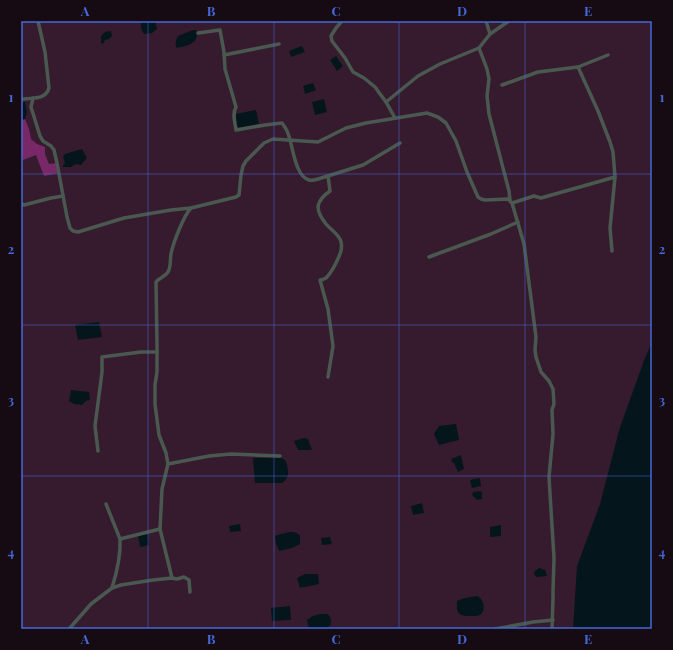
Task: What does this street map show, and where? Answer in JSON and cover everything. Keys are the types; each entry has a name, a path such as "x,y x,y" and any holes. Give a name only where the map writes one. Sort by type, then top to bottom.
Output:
{"street":[{"path":"21,99 44,97 48,93 49,88 45,52 38,21"},
{"path":"342,21 331,36 332,41 345,58 353,72 364,78 375,87 395,118"},
{"path":"486,21 490,34"},
{"path":"386,102 418,76 440,64 479,48 490,34 509,21"},
{"path":"198,34 220,30 225,69 236,107 234,110 236,130 282,123 287,131 296,164 307,180 311,181 363,165 400,143"},
{"path":"224,55 279,44"},
{"path":"479,48 489,79 487,96 489,114 511,202 524,244 536,337 536,357 541,372 549,381 553,389 553,434 549,477 554,558 552,629"},
{"path":"502,85 538,72 578,67 608,55"},
{"path":"578,67 598,110 610,142 614,161 614,192 610,219 612,251"},
{"path":"33,98 31,107 40,136 43,141 54,150 70,228 78,232 124,218 191,208 236,197 238,195 242,170 246,161 264,143 273,140 318,142 346,128 366,123 427,113 438,117 446,123 456,141 478,197 481,199 508,199 511,202 534,196 541,198 615,177"},
{"path":"328,176 330,191 323,196 318,204 318,211 326,224 335,232 341,241 342,249 334,267 326,278 320,280 328,309 333,346 328,377"},
{"path":"21,204 24,205 63,196"},
{"path":"172,578 160,529 162,489 168,464 166,453 159,435 154,404 157,352 156,282 168,273 171,253 187,212 191,208"},
{"path":"429,257 491,234 518,222"},
{"path":"98,451 95,426 102,372 102,357 141,352 157,352"},
{"path":"168,464 209,456 231,454 280,456"},
{"path":"106,504 120,539 118,570 112,588"},
{"path":"120,539 160,529"},
{"path":"69,629 91,604 112,588 121,585 184,577 189,580 190,592"},
{"path":"495,629 553,620"}],"shaded area":[{"path":"142,21 155,21 157,29 152,33 144,34 141,28"},
{"path":"196,30 197,32 194,42 176,48 178,36"},
{"path":"111,31 112,36 101,44 101,36 105,32"},
{"path":"302,46 305,52 291,57 289,51"},
{"path":"336,56 343,66 337,71 330,60"},
{"path":"313,83 316,90 305,94 303,86"},
{"path":"324,99 327,112 315,115 312,102"},
{"path":"25,102 27,112 25,119 21,120 21,103"},
{"path":"256,110 259,124 238,128 235,114"},
{"path":"25,119 31,139 37,144 45,147 45,154 49,164 57,163 59,173 44,176 36,155 23,160 21,147 21,120"},
{"path":"82,149 87,158 81,165 76,164 71,167 62,167 65,163 63,157 65,154"},
{"path":"99,322 102,337 78,340 75,325"},
{"path":"652,342 652,629 573,629 577,566 600,504 620,427"},
{"path":"71,390 89,392 90,400 86,401 82,405 74,404 69,401"},
{"path":"456,424 459,440 439,445 434,434 439,426"},
{"path":"304,438 308,439 312,450 298,450 294,441"},
{"path":"461,455 464,469 458,472 451,459"},
{"path":"253,458 282,458 286,461 288,473 287,478 282,483 255,483"},
{"path":"480,478 481,486 472,488 470,480"},
{"path":"473,492 482,492 482,499 477,500 472,495"},
{"path":"422,503 424,513 413,515 411,506"},
{"path":"240,524 241,531 230,532 229,526"},
{"path":"501,525 501,536 490,537 490,527"},
{"path":"295,532 300,536 300,544 292,548 279,551 275,536"},
{"path":"148,534 149,545 140,547 138,535"},
{"path":"330,537 332,544 322,545 321,538"},
{"path":"539,568 545,570 547,576 535,576 535,571"},
{"path":"305,574 318,574 319,584 300,588 297,578"},
{"path":"477,596 481,599 484,607 480,615 466,616 459,613 457,601"},
{"path":"290,606 291,620 272,621 271,608"},
{"path":"320,614 328,614 331,620 330,626 322,629 309,629 307,620"}]}
